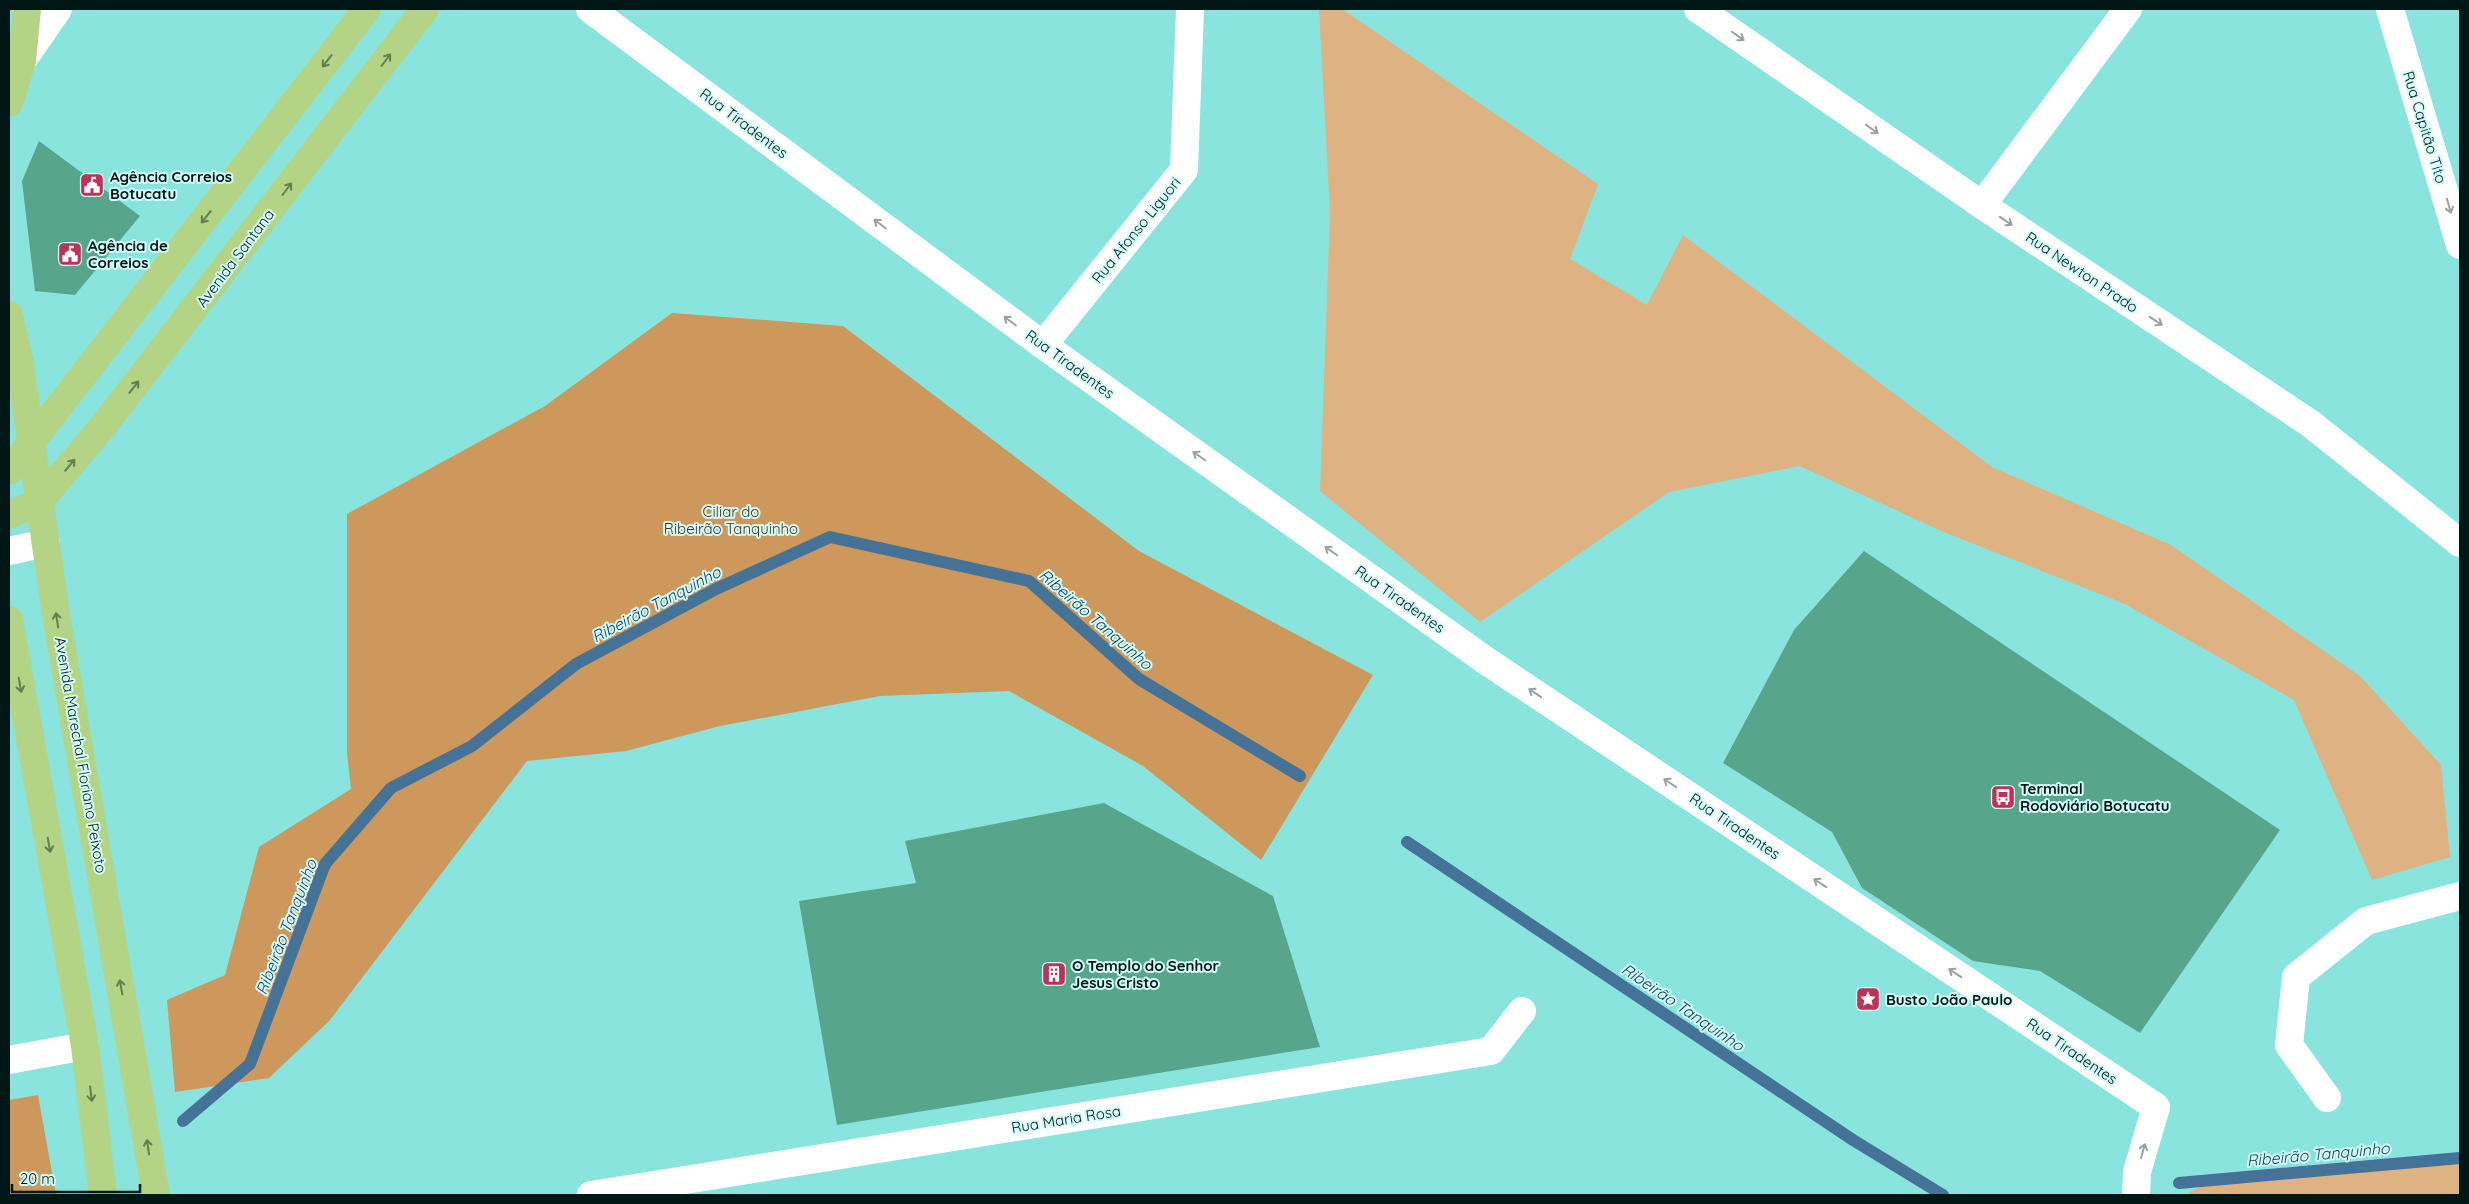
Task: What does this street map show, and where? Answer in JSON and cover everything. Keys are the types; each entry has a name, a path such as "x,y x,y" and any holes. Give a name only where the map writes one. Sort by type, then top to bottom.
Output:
{"main road":[{"path":"9,103 22,61 28,9"},
{"path":"9,471 31,440 368,9"},
{"name":"Avenida Santana","path":"39,502 104,425 178,332 425,9"},
{"name":"Avenida Marechal Floriano Peixoto","path":"9,315 19,359 56,614 156,1195"},
{"path":"19,359 32,379 47,389 60,392 72,389"},
{"path":"9,515 39,502"},
{"path":"9,620 85,1046 103,1195"}],"street":[{"path":"22,61 58,9"},
{"name":"Rua Tiradentes","path":"590,9 1043,345 1485,660 2156,1107 2137,1172 2136,1195"},
{"name":"Rua Afonso Liguori","path":"1043,345 1184,170 1190,9"},
{"name":"Rua Newton Prado","path":"1698,9 1982,205 2311,424 2460,543"},
{"path":"1982,205 2128,9"},
{"name":"Rua Capitão Tito","path":"2390,9 2460,245"},
{"path":"9,550 46,543"},
{"path":"2327,1098 2289,1045 2296,977 2366,921 2460,896"},
{"name":"Rua Maria Rosa","path":"591,1195 1491,1051 1522,1011"},
{"path":"9,1060 85,1046"}],"shaded area":[{"path":"1319,9 1342,9 1598,184 1570,259 1647,305 1683,235 1992,467 2171,545 2360,676 2441,765 2450,857 2372,880 2294,700 2125,604 1939,530 1800,466 1669,492 1480,622 1320,491 1330,213"},
{"path":"2460,1162 2460,1195 2188,1195 2203,1185"}],"green space":[{"name":"Ciliar do Ribeirão Tanquinho","path":"672,313 843,326 1139,551 1373,675 1261,860 1143,766 1009,691 880,696 720,726 626,751 527,761 330,1020 269,1078 175,1092 167,1000 225,975 259,847 351,789 347,753 347,514 545,406"},
{"path":"38,1095 56,1195 9,1195 9,1100"}],"building":[{"name":"Agência de Correios","path":"39,141 140,216 75,295 35,291 22,181"},
{"name":"Terminal Rodoviário Botucatu","path":"1864,551 2280,830 2140,1033 2040,971 1973,961 1862,888 1832,832 1723,763 1794,630"},
{"name":"O Templo do Senhor Jesus Cristo","path":"1104,803 1273,896 1320,1047 837,1125 799,901 916,883 905,841"}],"waterway":[{"name":"Ribeirão Tanquinho","path":"183,1121 250,1064 325,864 391,788 472,746 576,664 716,589 830,537 1029,581 1139,679 1300,776"},
{"name":"Ribeirão Tanquinho","path":"1407,842 1853,1140 1943,1195"},
{"name":"Ribeirão Tanquinho","path":"2179,1183 2460,1158"}],"place":[{"name":"Agência Correios Botucatu","path":"92,185"},
{"name":"Agência de Correios","path":"70,254"},
{"name":"Terminal Rodoviário Botucatu","path":"2003,797"},
{"name":"O Templo do Senhor Jesus Cristo","path":"1054,974"},
{"name":"Busto João Paulo","path":"1868,999"}]}
